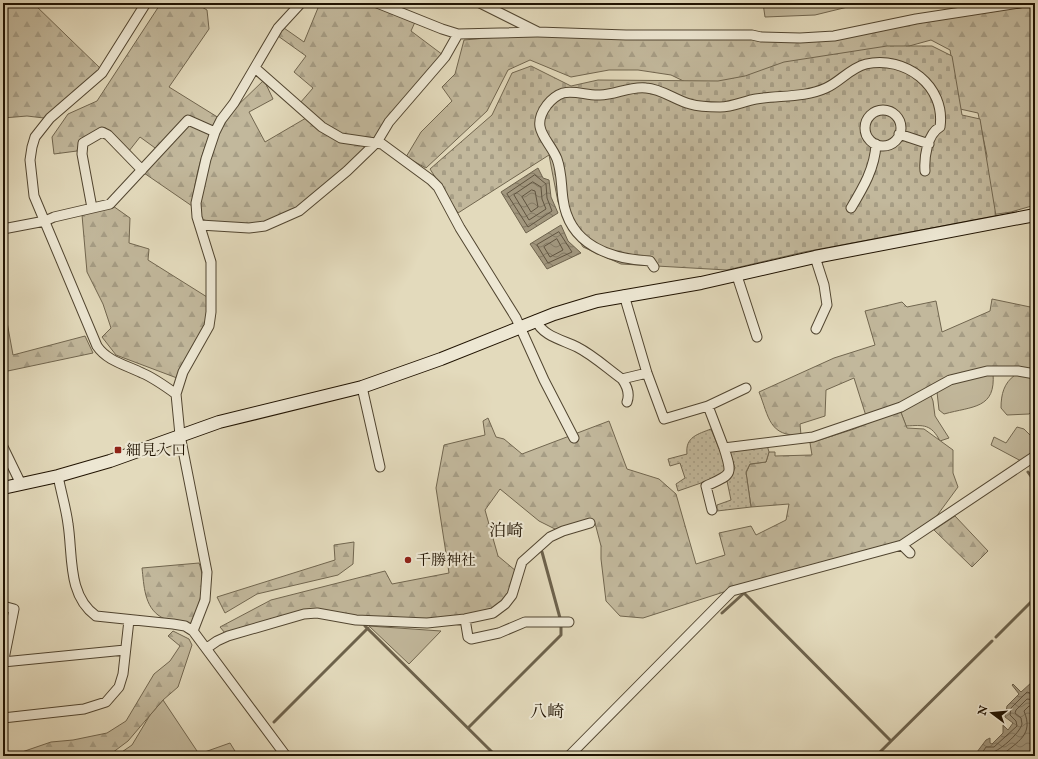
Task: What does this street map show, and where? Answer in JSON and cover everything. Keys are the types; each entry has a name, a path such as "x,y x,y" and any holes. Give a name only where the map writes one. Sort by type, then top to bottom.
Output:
{"street":[{"path":"146,3 102,73 50,118 35,137 30,160 34,196 101,351 111,359 164,385 176,394"},
{"path":"193,631 205,600 206,572 180,435 176,394 183,372 207,330 211,312 211,262 200,224 196,203 206,159 215,132 256,68 278,28 301,3"},
{"path":"377,3 458,34 538,32 626,35 752,35 762,38 834,36 916,19 1020,3"},
{"path":"480,3 538,32"},
{"path":"200,224 249,228 281,220 299,211 347,171 377,142 389,122 445,57 458,34"},
{"path":"654,267 650,261 625,259 603,253 584,240 572,224 563,203 562,180 556,158 542,136 540,127 544,110 554,97 569,92 602,96 625,89 647,88 658,90 690,104 710,107 730,106 756,99 794,96 826,88 858,67 867,64 887,63 906,67 916,73 925,80 937,97 941,117 940,127 934,132 928,144 924,162 925,171"},
{"path":"256,68 333,135 349,140 377,142 431,180 438,187 460,228 516,318 544,380 574,438"},
{"path":"877,111 888,111 893,113 900,122 899,134 892,143 886,145 876,144 870,140 865,129 868,118 877,111"},
{"path":"3,229 45,221 54,217 110,204 188,120 215,132"},
{"path":"92,208 82,154 84,143 102,132 108,136 142,170"},
{"path":"899,134 928,144"},
{"path":"851,208 868,179 872,168 876,144"},
{"path":"3,488 58,476 110,461 226,420 362,387 441,359 536,320 597,300 737,276 815,257 1035,215"},
{"path":"815,257 824,285 827,305 816,329"},
{"path":"737,276 757,337"},
{"path":"624,295 647,373 664,419 708,406 746,388"},
{"path":"536,320 539,327 557,339 577,347 622,379 626,384 629,397 627,402"},
{"path":"724,448 813,437 901,407 950,380 987,371 1018,371 1035,374"},
{"path":"622,379 647,373"},
{"path":"362,387 380,467"},
{"path":"708,406 731,468 726,477 706,486 712,510"},
{"path":"3,448 22,484"},
{"path":"568,756 732,591 902,545 1035,456"},
{"path":"58,476 68,524 75,587 88,611 96,616 173,624 185,626 193,631 286,756"},
{"path":"207,648 228,636 304,614 317,613 356,620 427,623 465,619 493,613 512,595 522,562 550,537 563,531 590,523"},
{"path":"902,545 910,553"},
{"path":"3,606 14,608 3,663 125,650"},
{"path":"465,619 468,637 471,639 500,633 525,622 570,622"},
{"path":"3,718 84,709 106,702 119,687 123,674 129,620"}],"green space":[{"path":"3,3 33,3 101,69 44,118 27,116 3,118"},
{"path":"161,3 195,3 207,10 209,29 169,87 219,118 204,149 195,184 192,206 144,173 162,153 140,137 129,151 106,128 79,143 77,151 54,154 52,137 68,114 97,101"},
{"path":"320,3 368,3 415,22 411,31 443,55 374,140 336,133 300,103 313,88 294,72 306,56 278,36 284,28 304,42"},
{"path":"763,3 864,3 815,15 765,17"},
{"path":"1035,5 1035,205 1011,212 977,217 987,156 978,113 960,109 950,50 931,40 902,48 698,88 671,75 638,70 609,70 571,77 530,60 508,70 487,111 426,168 406,157 421,132 452,101 442,87 455,74 464,40 533,34 750,38 764,40 900,26"},
{"path":"887,46 932,46 952,56 962,115 980,119 996,216 804,252 727,270 621,264 583,247 569,225 558,202 549,155 458,213 430,169 492,115 512,73 531,66 571,86 598,80 718,81 745,76 784,62"},
{"path":"264,80 273,99 249,112 265,142 306,118 368,147 328,185 313,197 282,216 265,223 247,226 227,225 202,219 198,207 198,199 219,129 234,109"},
{"path":"113,206 130,218 129,243 149,249 148,260 207,297 205,331 177,378 116,355 102,337 111,328 103,304 87,272 82,215"},
{"path":"992,299 1035,308 1035,371 964,374 902,405 866,416 854,378 826,390 825,416 800,424 801,435 782,433 776,429 768,417 759,392 834,358 875,345 865,311 902,302 907,307 936,301 942,332 990,311"},
{"path":"3,300 13,355 85,336 93,353 3,372"},
{"path":"993,373 991,393 986,400 973,407 944,414 939,410 937,392 951,384"},
{"path":"1015,375 1035,377 1035,409 1029,414 1007,415 1001,408 1004,389 1011,378"},
{"path":"930,393 933,401 935,416 949,438 940,441 933,431 926,427 906,426 900,410"},
{"path":"900,410 907,428 924,429 953,450 953,473 958,487 936,517 900,541 742,584 730,590 643,618 620,616 606,601 601,546 595,523 563,533 539,521 500,489 485,510 498,556 516,571 511,594 504,602 486,611 431,620 394,617 359,617 323,612 225,633 220,627 271,600 385,571 392,584 449,573 436,488 444,445 485,435 483,421 488,418 496,437 504,439 522,454 609,421 627,469 659,479 676,494 696,564 725,555 719,533 751,526 756,535 786,520 789,504 751,507 746,473 750,464 766,462 769,452 775,452 775,456 812,455 810,443 854,429"},
{"path":"1017,427 1024,429 1035,440 1035,452 1021,461 991,445 994,437 1006,443"},
{"path":"711,429 728,470 724,475 678,491 676,484 685,478 680,463 670,466 668,459 687,454 687,448 690,440 693,437"},
{"path":"767,445 769,452 766,462 750,464 746,472 751,507 717,511 717,505 731,500 727,481 735,468 729,450"},
{"path":"955,516 988,551 972,567 934,530"},
{"path":"354,542 353,564 338,575 257,594 225,613 217,597 335,560 334,545"},
{"path":"199,563 202,586 192,624 168,620 155,613 148,602 144,588 142,568"},
{"path":"369,626 441,631 409,664"},
{"path":"173,631 189,639 192,645 178,687 163,700 128,741 108,756 3,756 3,752 19,753 51,742 73,740 107,733 126,721 154,674 170,661 180,646 168,636"},
{"path":"163,700 199,754 230,743 238,756 116,756 132,745 150,715"}],"water":[{"path":"538,168 543,178 549,180 551,197 558,213 526,233 501,192"},
{"path":"561,225 568,241 581,253 547,269 530,244"},
{"path":"1032,682 1031,687 1035,692 1035,756 974,756 986,740 990,738 990,743 992,744 1003,733 1003,725 1008,730 1013,723 1005,717 1007,706 1019,694 1012,685 1013,684 1021,692"}],"waterway":[{"path":"1028,472 1035,482"},
{"path":"542,552 560,618"},
{"path":"722,613 744,593 891,741"},
{"path":"996,637 1035,598"},
{"path":"365,626 496,756"},
{"path":"468,728 561,635 561,627"},
{"path":"274,722 368,628"},
{"path":"876,756 992,641"}],"place":[{"name":"細見入口","path":"118,450"},
{"name":"千勝神社","path":"408,560"}],"district":[{"name":"泊崎","path":"506,531"},
{"name":"八崎","path":"547,712"}]}
